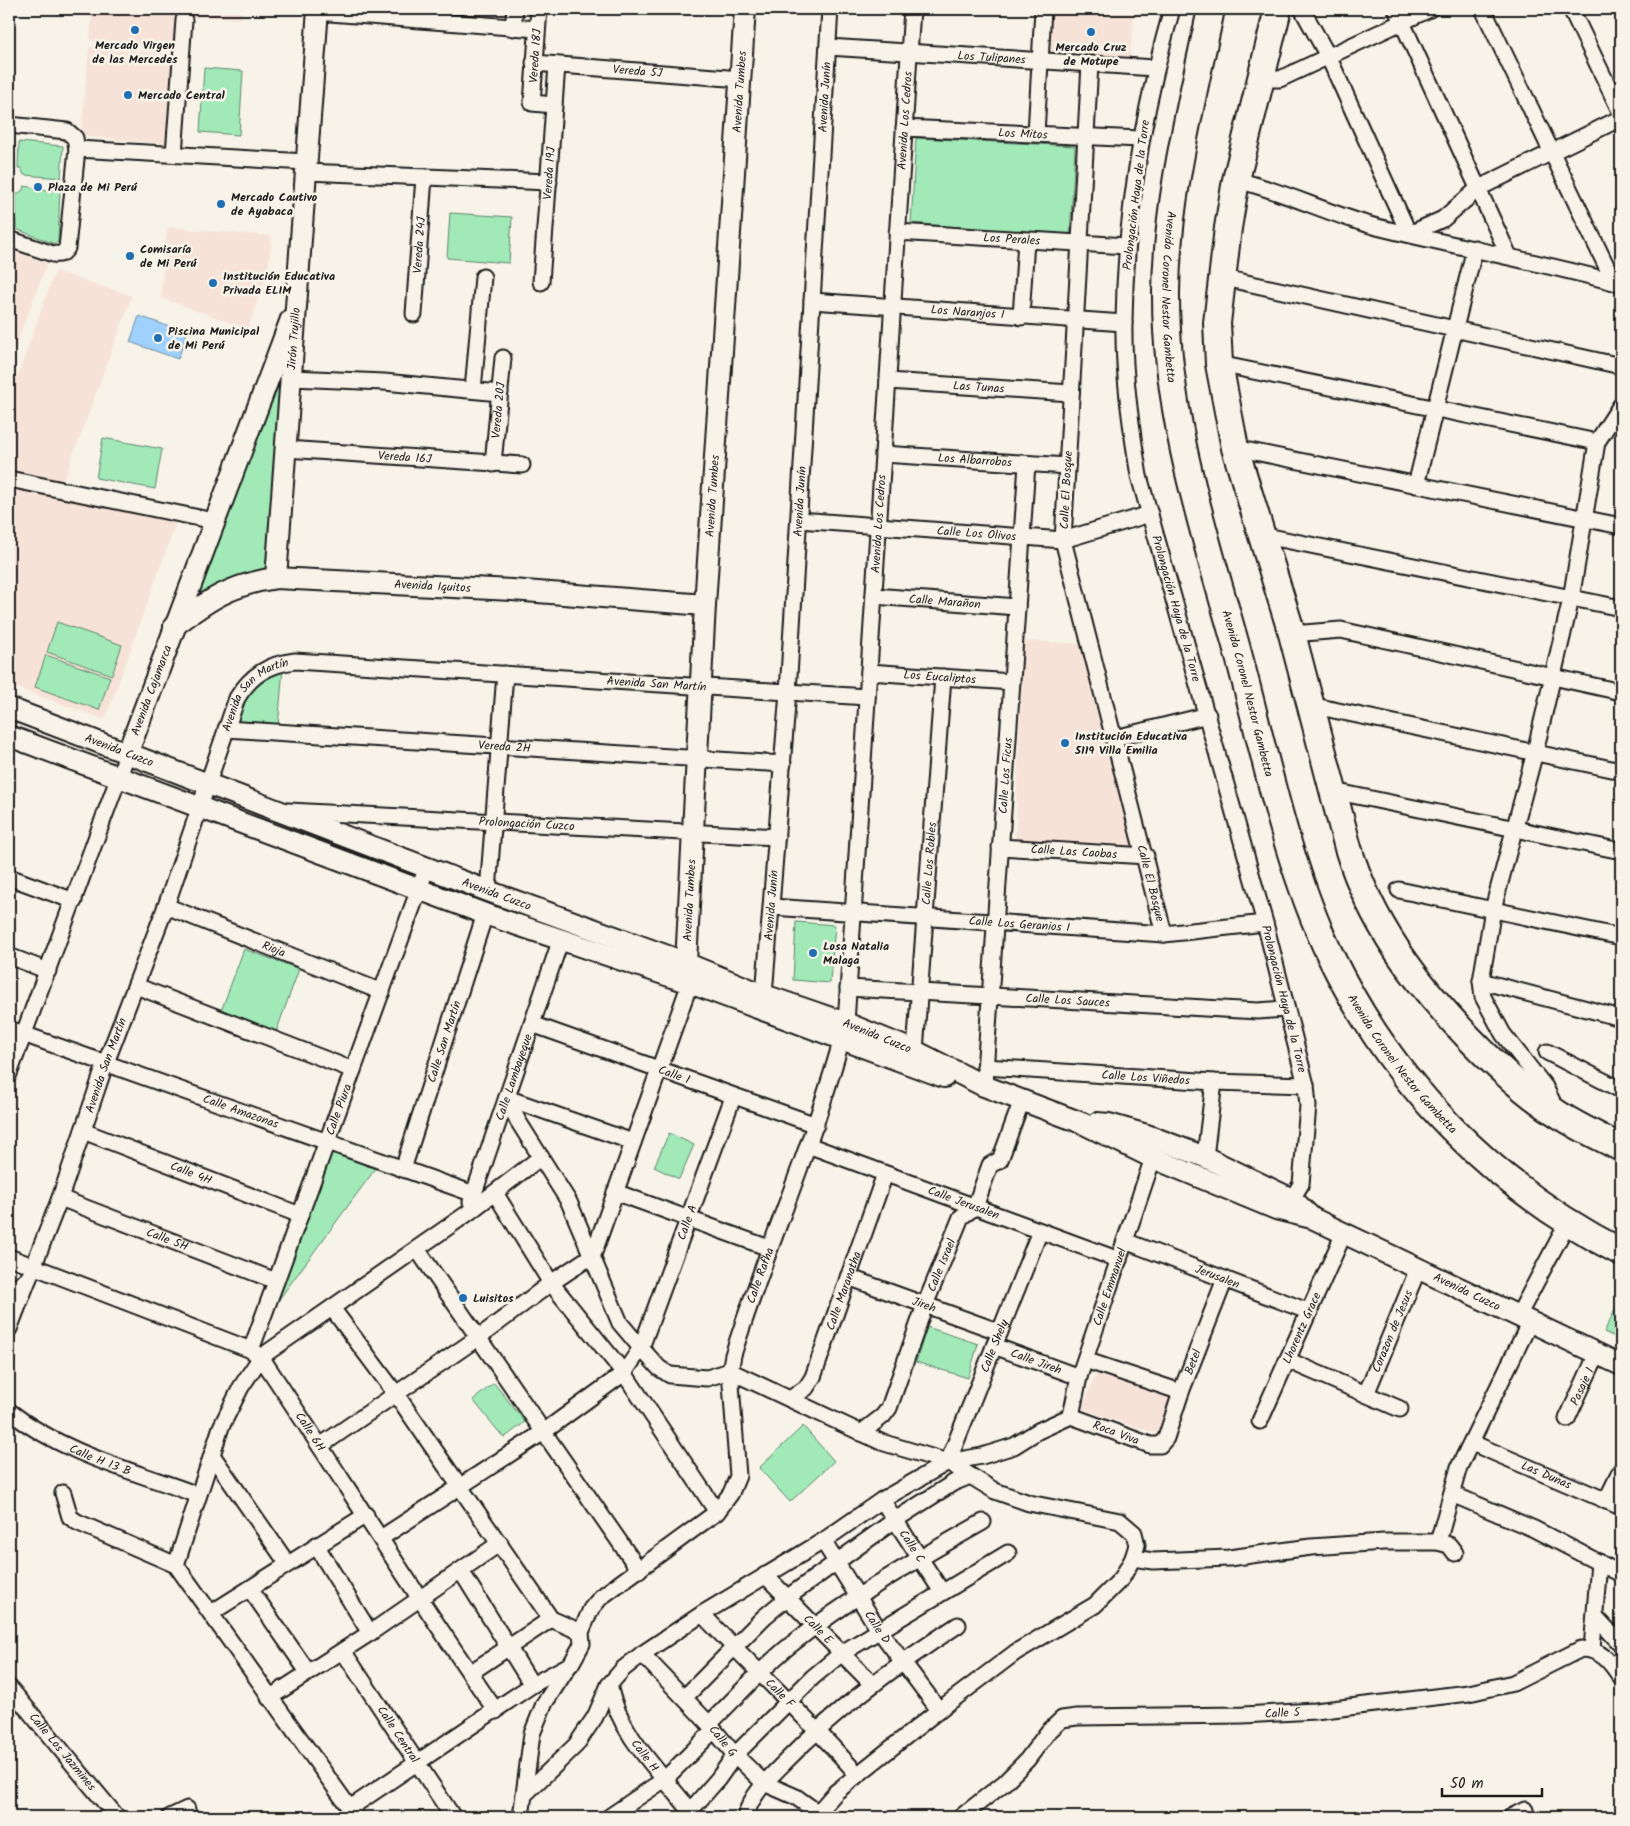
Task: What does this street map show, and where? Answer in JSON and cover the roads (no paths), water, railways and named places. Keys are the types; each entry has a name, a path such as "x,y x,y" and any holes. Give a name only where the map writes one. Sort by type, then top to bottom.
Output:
{"highway":[{"name":"Avenida Coronel Nestor Gambetta","path":"1211,9 1174,188 1168,240 1166,294 1168,346 1186,459 1287,836 1331,957 1359,1009 1401,1073 1470,1147 1521,1190 1568,1222 1621,1252"},
{"path":"1278,9 1236,180 1220,277 1217,323 1219,364 1235,448 1292,634 1359,882 1380,926 1400,956 1447,1015 1490,1059 1514,1082 1558,1114 1621,1148"}],"street":[{"path":"513,28 515,9"},
{"name":"Vereda 18J","path":"539,9 532,103 554,105"},
{"name":"Avenida Tumbes","path":"690,983 686,963 705,605 746,9"},
{"name":"Avenida Junín","path":"764,995 788,692 830,9"},
{"name":"Avenida Los Cedros","path":"844,1032 912,9"},
{"path":"1036,134 1043,9"},
{"name":"Prolongación Haya de la Torre","path":"1172,9 1155,68 1140,139 1127,246 1124,324 1132,433 1139,476 1208,715 1265,924 1306,1085 1308,1106 1301,1184 1292,1199"},
{"path":"1302,9 1329,58 1408,234"},
{"path":"1262,79 1280,79 1329,58 1400,15 1430,9"},
{"path":"1483,9 1618,283"},
{"path":"1571,9 1621,113"},
{"path":"317,10 537,29"},
{"name":"Jirón Trujillo","path":"276,578 292,378 317,10"},
{"path":"1400,15 1509,256"},
{"path":"174,154 184,20"},
{"name":"Los Tulipanes","path":"828,47 1155,68"},
{"name":"Vereda 5J","path":"534,63 741,79"},
{"name":"Calle El Bosque","path":"1090,64 1063,540 1146,856 1164,934"},
{"name":"Vereda 19J","path":"541,282 557,65"},
{"path":"1408,234 1443,219 1479,188 1621,118"},
{"path":"9,125 67,131 75,138 77,149 67,248 65,252 58,255 53,254 9,239"},
{"name":"Los Mitos","path":"904,128 1140,139"},
{"path":"77,149 174,154 424,177 548,182"},
{"name":"Vereda 24J","path":"414,314 424,177"},
{"path":"1236,180 1264,187 1328,212 1408,234 1475,248 1618,283"},
{"name":"Los Perales","path":"897,232 1127,246"},
{"path":"1021,317 1026,240"},
{"path":"1416,485 1475,248"},
{"path":"473,390 483,277"},
{"path":"1220,277 1621,366"},
{"name":"Los Naranjos I","path":"812,302 1124,324"},
{"name":"Avenida Cajamarca","path":"9,1074 16,1032 48,971 174,626 280,345 297,306"},
{"name":"Vereda 20J","path":"493,464 503,358"},
{"path":"1219,364 1435,407 1597,442"},
{"path":"292,378 384,382 500,393"},
{"name":"Las Tunas","path":"888,381 1071,393"},
{"path":"1558,1114 1545,1087 1498,1026 1483,997 1481,981 1493,909 1516,828 1571,598 1586,519 1597,442 1621,405"},
{"path":"1235,448 1621,526"},
{"name":"Vereda 16J","path":"286,449 522,465"},
{"name":"Los Albarrobos","path":"883,454 1067,466"},
{"name":"Calle Los Ficus","path":"985,1076 1027,464"},
{"path":"9,479 214,521"},
{"name":"Calle Los Olivos","path":"798,520 1063,540 1150,514"},
{"path":"1261,535 1621,608"},
{"name":"Avenida Iquitos","path":"174,626 216,595 228,589 276,578 512,590 705,605"},
{"name":"Calle Marañon","path":"874,596 1017,607"},
{"path":"1292,634 1342,630 1621,692"},
{"name":"Avenida San Martín","path":"9,1330 60,1198 105,1065 166,906 198,806 237,698 244,686 260,672 285,662 296,661 867,697"},
{"name":"Los Eucaliptos","path":"869,672 1012,682"},
{"path":"488,890 505,674"},
{"name":"Calle Los Robles","path":"914,1051 943,677"},
{"path":"1310,705 1621,771"},
{"name":"Avenida Cuzco","path":"9,708 427,868 686,963 764,995 938,1076 985,1076"},
{"path":"1114,738 1208,715"},
{"name":"Vereda 2H","path":"226,729 783,764"},
{"name":"Avenida Cuzco","path":"9,736 485,914 690,983 844,1032 914,1051 985,1076 1022,1100 1082,1123 1153,1158 1276,1209 1312,1218 1621,1366"},
{"path":"1333,791 1516,828 1621,852"},
{"name":"Prolongación Cuzco","path":"275,810 777,837"},
{"name":"Calle Las Caobas","path":"1000,847 1146,856"},
{"name":"Calle Piura","path":"256,1354 276,1281 427,868"},
{"path":"9,877 74,901"},
{"path":"1399,890 1621,937"},
{"name":"Rioja","path":"166,906 382,992"},
{"name":"Calle Los Geranios I","path":"772,908 995,921 1164,934 1265,924"},
{"name":"Calle San Martín","path":"403,1169 485,914"},
{"name":"Calle Lambayeque","path":"468,1213 561,939"},
{"path":"9,956 48,971"},
{"path":"1481,981 1621,1018"},
{"path":"320,1446 479,1337 551,1283 593,1255 690,983"},
{"path":"136,986 353,1070"},
{"name":"Calle Los Sauces","path":"848,988 1258,1011 1286,1009"},
{"name":"Calle 1","path":"532,1024 816,1125"},
{"name":"Calle Amazonas","path":"16,1032 474,1194"},
{"name":"Calle Rafha","path":"521,1817 532,1734 544,1704 582,1644 581,1632 591,1609 601,1597 717,1512 731,1493 738,1476 730,1371 738,1341 770,1248 816,1125 844,1032"},
{"path":"1547,1052 1621,1090"},
{"name":"Calle Los Viñedos","path":"985,1076 1306,1085"},
{"path":"1205,1157 1214,1082"},
{"name":"Calle A","path":"381,1538 542,1433 624,1373 641,1348 733,1097"},
{"path":"507,1098 633,1142"},
{"path":"507,1098 518,1121 569,1202 593,1255 620,1324 658,1368 670,1375 707,1378 730,1371 881,1442 948,1462 995,1491 1029,1503 1120,1521 1134,1533 1137,1546 1134,1558 1122,1578 1095,1605 1016,1652 857,1774 815,1815"},
{"name":"Calle Israel","path":"861,1433 883,1416 889,1408 925,1305 961,1217 975,1207 990,1165 1000,1160 1022,1100"},
{"name":"Avenida Cuzco","path":"1082,1123 1110,1124 1147,1135 1205,1157 1292,1199 1312,1218"},
{"name":"Calle 4H","path":"83,1131 300,1215"},
{"name":"Calle Jerusalen","path":"808,1146 1119,1260"},
{"path":"176,1565 221,1427 256,1354 332,1308 468,1213 541,1157"},
{"name":"Calle Emmanuel","path":"1071,1416 1079,1377 1153,1158"},
{"name":"Calle Maranatha","path":"790,1400 806,1388 813,1377 885,1174"},
{"path":"615,1192 688,1220 770,1248"},
{"path":"495,1193 551,1283 624,1373 717,1512"},
{"name":"Calle 5H","path":"60,1198 276,1281"},
{"path":"1438,1542 1459,1467 1472,1443 1524,1319 1568,1222"},
{"name":"Calle Shely","path":"948,1462 1040,1231"},
{"name":"Lhorentz Grace","path":"1260,1422 1344,1233"},
{"name":"Jerusalen","path":"1125,1241 1310,1312"},
{"path":"416,1249 479,1337 542,1433 639,1570"},
{"path":"9,1257 32,1271 256,1354"},
{"name":"Corazon de Jesus","path":"1366,1394 1418,1269"},
{"path":"9,1293 32,1271"},
{"name":"Jireh","path":"848,1277 1000,1332"},
{"name":"Betel","path":"1160,1445 1166,1438 1181,1392 1225,1279"},
{"path":"332,1308 460,1485 550,1618 581,1632"},
{"name":"Calle Jireh","path":"994,1346 1079,1377"},
{"name":"Calle 6H","path":"256,1354 366,1514 419,1599 496,1711"},
{"name":"Pasaje 1","path":"1567,1419 1597,1354"},
{"path":"1085,1360 1181,1392"},
{"path":"1287,1360 1400,1409"},
{"name":"Calle H 13 B","path":"9,1411 28,1426 55,1442 198,1495"},
{"path":"524,1795 576,1745 595,1717 609,1685 623,1669 642,1654 702,1614 823,1541 882,1500 948,1462 982,1456 1014,1446 1038,1431 1071,1416"},
{"name":"Roca Viva","path":"1071,1416 1150,1445 1160,1445"},
{"name":"Las Dunas","path":"1472,1443 1621,1507"},
{"path":"212,1455 287,1563"},
{"path":"1606,1501 1621,1470"},
{"path":"685,1697 764,1617 788,1597 895,1520 953,1483 970,1476"},
{"path":"63,1493 70,1517 77,1522 176,1565 211,1612 269,1698 353,1812 416,1763 532,1686 571,1664"},
{"path":"1452,1494 1534,1529 1621,1574"},
{"name":"Calle C","path":"882,1500 942,1592"},
{"path":"211,1612 366,1514"},
{"path":"609,1817 665,1779 760,1675 786,1649 815,1626 858,1596 983,1522"},
{"name":"Calle D","path":"823,1541 879,1630 939,1710"},
{"path":"1134,1558 1153,1561 1229,1558 1310,1547 1384,1542 1438,1542 1448,1545 1454,1553"},
{"path":"269,1698 370,1633 500,1543"},
{"path":"316,1544 370,1633"},
{"path":"693,1814 735,1755 842,1652 1008,1553"},
{"path":"1598,1562 1592,1649 1610,1661 1621,1678"},
{"path":"461,1571 532,1686"},
{"name":"Calle E","path":"765,1575 872,1684"},
{"path":"250,1589 308,1672"},
{"name":"Calle F","path":"702,1614 760,1675 817,1730 857,1774"},
{"path":"1595,1616 1621,1644"},
{"path":"470,1673 510,1648 550,1618"},
{"path":"745,1817 757,1792 764,1783 817,1730 902,1661 958,1625"},
{"name":"Calle 5","path":"961,1817 1004,1783 1027,1760 1048,1732 1062,1719 1077,1717 1243,1716 1315,1711 1469,1694 1513,1683 1539,1672 1581,1649 1592,1649"},
{"name":"Calle Central","path":"343,1651 453,1817"},
{"name":"Calle G","path":"642,1654 685,1697 735,1755 764,1783 796,1798 815,1815"},
{"name":"Calle H","path":"609,1685 617,1711 626,1730 693,1814"},
{"name":"Calle Los Jazmines","path":"9,1686 117,1817"},
{"path":"170,1817 187,1809"},
{"path":"1511,1817 1525,1810"}],"water":[{"name":"Piscina Municipal de Mi Perú","path":"139,316 187,333 178,359 130,342"}],"place":[{"name":"Mercado Virgen de las Mercedes","path":"135,30"},
{"name":"Mercado Cruz de Motupe","path":"1091,32"},
{"name":"Mercado Central","path":"128,95"},
{"name":"Plaza de Mi Perú","path":"38,187"},
{"name":"Mercado Cautivo de Ayabaca","path":"221,204"},
{"name":"Comisaría de Mi Perú","path":"130,256"},
{"name":"Institución Educativa Privada ELIM","path":"213,283"},
{"name":"Piscina Municipal de Mi Perú","path":"158,338"},
{"name":"Institución Educativa 5119 Villa Emilia","path":"1065,743"},
{"name":"Losa Natalia Malaga","path":"813,953"},
{"name":"Luisitos","path":"463,1298"}]}
